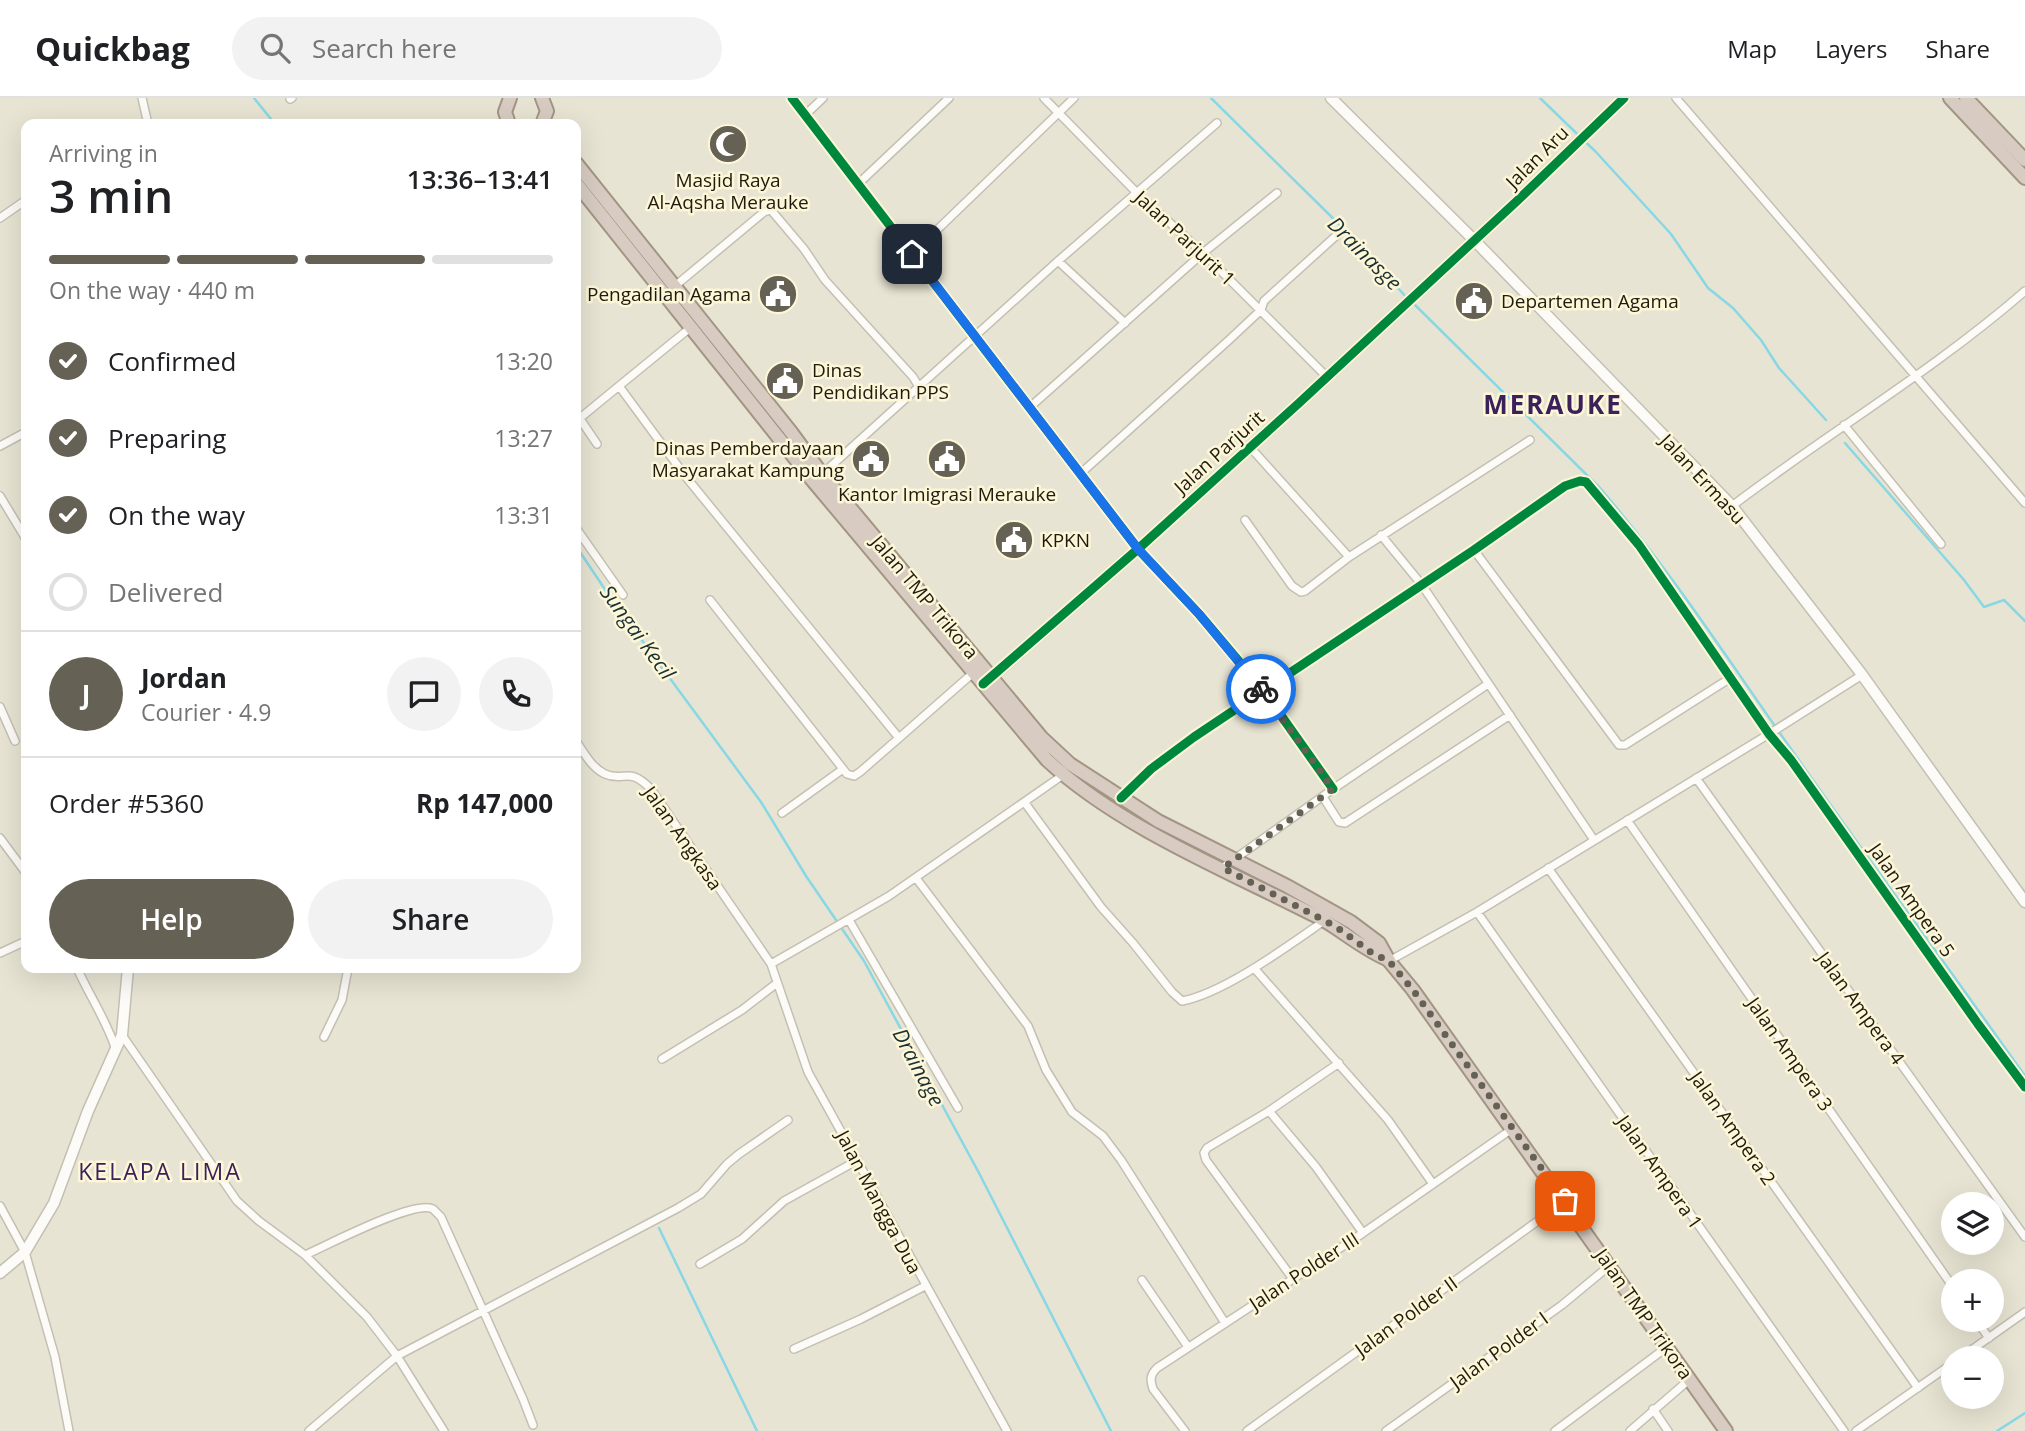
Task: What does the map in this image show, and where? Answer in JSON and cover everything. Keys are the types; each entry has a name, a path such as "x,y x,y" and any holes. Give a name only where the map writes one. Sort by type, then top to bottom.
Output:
{"highway":[{"path":"1950,98 2025,178"},
{"path":"1966,98 2025,160"},
{"name":"Jalan TMP Trikora","path":"581,169 791,432 818,478 904,589 973,673 987,681 1026,737 1063,775 1142,827 1324,920 1372,953 1389,961"},
{"name":"Jalan TMP Trikora","path":"581,189 690,328 987,681 1042,738 1070,764 1158,821 1326,906 1378,943 1565,1201 1726,1431"},
{"path":"674,308 686,300"}],"street":[{"path":"142,98 147,119"},
{"path":"792,98 1138,549 1199,614 1263,690 1333,789"},
{"path":"805,115 823,98"},
{"path":"858,184 949,98"},
{"name":"Jalan Parjurit 1","path":"1044,98 1136,192 1203,253 1327,377"},
{"path":"912,254 1074,98"},
{"name":"Jalan Ermasu","path":"1331,98 1475,241 1732,506 1862,675 2024,898"},
{"name":"Jalan Aru","path":"1475,241 1624,98"},
{"path":"1676,98 2025,503"},
{"path":"818,478 1058,261 1217,123"},
{"path":"1029,408 1203,253 1277,192"},
{"path":"0,218 21,203"},
{"path":"675,286 764,212 771,210 804,249 825,280 919,387"},
{"path":"1080,474 1261,310 1264,301 1338,234"},
{"name":"Jalan Parjurit","path":"987,681 1138,549 1475,241"},
{"path":"1058,261 1125,323"},
{"path":"1732,506 1915,377 2025,291"},
{"path":"581,413 619,386 690,328"},
{"path":"619,386 686,477 899,738"},
{"path":"581,420 597,444"},
{"path":"1844,425 1941,544"},
{"path":"0,446 21,435"},
{"path":"1245,520 1292,586 1301,592 1306,591 1381,534 1530,440"},
{"path":"1250,447 1349,557"},
{"name":"Jalan Ampera 5","path":"1474,550 1565,486 1580,481 1586,482 1639,545 1769,734 1791,760 2025,1087"},
{"path":"0,496 21,531"},
{"path":"1381,534 1422,585 1594,840"},
{"path":"581,535 623,595"},
{"path":"1121,797 1173,752 1474,550 1619,745 1625,745 1732,677"},
{"path":"710,600 847,774 853,776 973,673"},
{"path":"1389,961 1477,912 1862,675"},
{"path":"1223,868 1333,789 1488,684"},
{"path":"0,707 15,741"},
{"path":"1323,797 1339,822 1345,823 1510,715"},
{"name":"Jalan Angkasa","path":"581,749 589,762 607,776 634,776 651,789 771,964"},
{"path":"782,813 843,769"},
{"path":"771,964 916,878 1063,775"},
{"name":"Jalan Ampera 4","path":"1696,778 2025,1237"},
{"path":"1024,803 1101,907 1176,998 1182,1001 1254,968 1324,920"},
{"name":"Jalan Ampera 3","path":"1627,820 1941,1270"},
{"path":"0,838 21,866"},
{"name":"Jalan Ampera 2","path":"1548,868 1918,1388"},
{"path":"916,878 1028,1026 1046,1070 1072,1112 1103,1136 1121,1160 1225,1323"},
{"name":"Jalan Ampera 1","path":"1477,912 1844,1431"},
{"path":"847,921 958,1108"},
{"path":"0,953 21,943"},
{"name":"Jalan Mangga Dua","path":"771,964 808,1072 1007,1431"},
{"path":"1254,968 1388,1120 1433,1184"},
{"path":"79,973 99,1014 109,1028 116,1050"},
{"path":"0,1273 25,1252 54,1203 88,1111 122,1035 128,973"},
{"path":"324,1037 342,1000 347,973"},
{"path":"662,1059 742,1010 778,983"},
{"path":"122,1035 237,1201 258,1221 305,1255 367,1317 397,1356 444,1431"},
{"path":"1293,1279 1206,1160 1204,1153 1207,1148 1269,1111 1339,1063"},
{"path":"1269,1111 1317,1167 1363,1233"},
{"path":"309,1431 397,1356 678,1208 701,1194 739,1154 788,1120"},
{"name":"Jalan Polder III","path":"1185,1431 1153,1389 1150,1381 1157,1368 1363,1233 1512,1129"},
{"path":"700,1264 743,1239 784,1202 858,1160"},
{"name":"Jalan Polder II","path":"1247,1431 1565,1201"},
{"path":"0,1206 25,1252 55,1357 69,1431"},
{"path":"305,1255 382,1220 424,1207 434,1209 441,1217 533,1426"},
{"name":"Jalan Polder I","path":"1386,1431 1562,1305 1610,1265"},
{"path":"1142,1280 1188,1347"},
{"path":"794,1349 925,1286"},
{"path":"1977,1346 2025,1312"},
{"path":"1985,1332 1989,1338"},
{"path":"1555,1431 1668,1347"},
{"path":"1856,1431 1941,1372"},
{"path":"1630,1431 1690,1379"},
{"path":"1653,1409 1668,1431"}],"waterway":[{"name":"Sungai Kecil","path":"254,98 271,119"},
{"name":"Drainasge","path":"1211,98 1352,237 1407,298"},
{"path":"1540,98 1596,152 1671,234 1708,288 1733,308 1761,340 1779,368 1826,420"},
{"name":"Drainasge","path":"1412,302 1600,488 1626,519 2025,1076"},
{"path":"1845,443 1964,580 1984,607 2004,600 2025,621"},
{"name":"Drainage","path":"581,554 761,802 806,876 864,961 979,1173 1111,1431"},
{"path":"659,1228 757,1431"},
{"name":"Drainasge","path":"1997,1431 2025,1413"}],"cycle path":[{"path":"792,98 1138,549 1199,614 1263,690 1333,789"},
{"path":"983,684 1138,549 1299,403 1624,98"},
{"path":"1121,798 1151,769 1194,737 1565,486 1580,481 1586,482 1639,545 1769,734 1791,760 2025,1087"}],"way so far":[{"path":"1261,689 1333,789 1223,868 1335,926 1372,953 1389,961 1413,990 1565,1201"}],"place":[{"name":"Masjid Raya Al-Aqsha Merauke","path":"728,144"},
{"name":"Pengadilan Agama","path":"778,294"},
{"name":"Departemen Agama","path":"1474,301"},
{"name":"Dinas Pendidikan PPS","path":"785,381"},
{"name":"Dinas Pemberdayaan Masyarakat Kampung","path":"871,459"},
{"name":"Kantor Imigrasi Merauke","path":"947,459"},
{"name":"KPKN","path":"1014,540"}],"district":[{"name":"MERAUKE","path":"1553,404"},
{"name":"KELAPA LIMA","path":"160,1171"}],"route":[{"path":"912,254 1138,549 1199,614 1261,689"}]}
